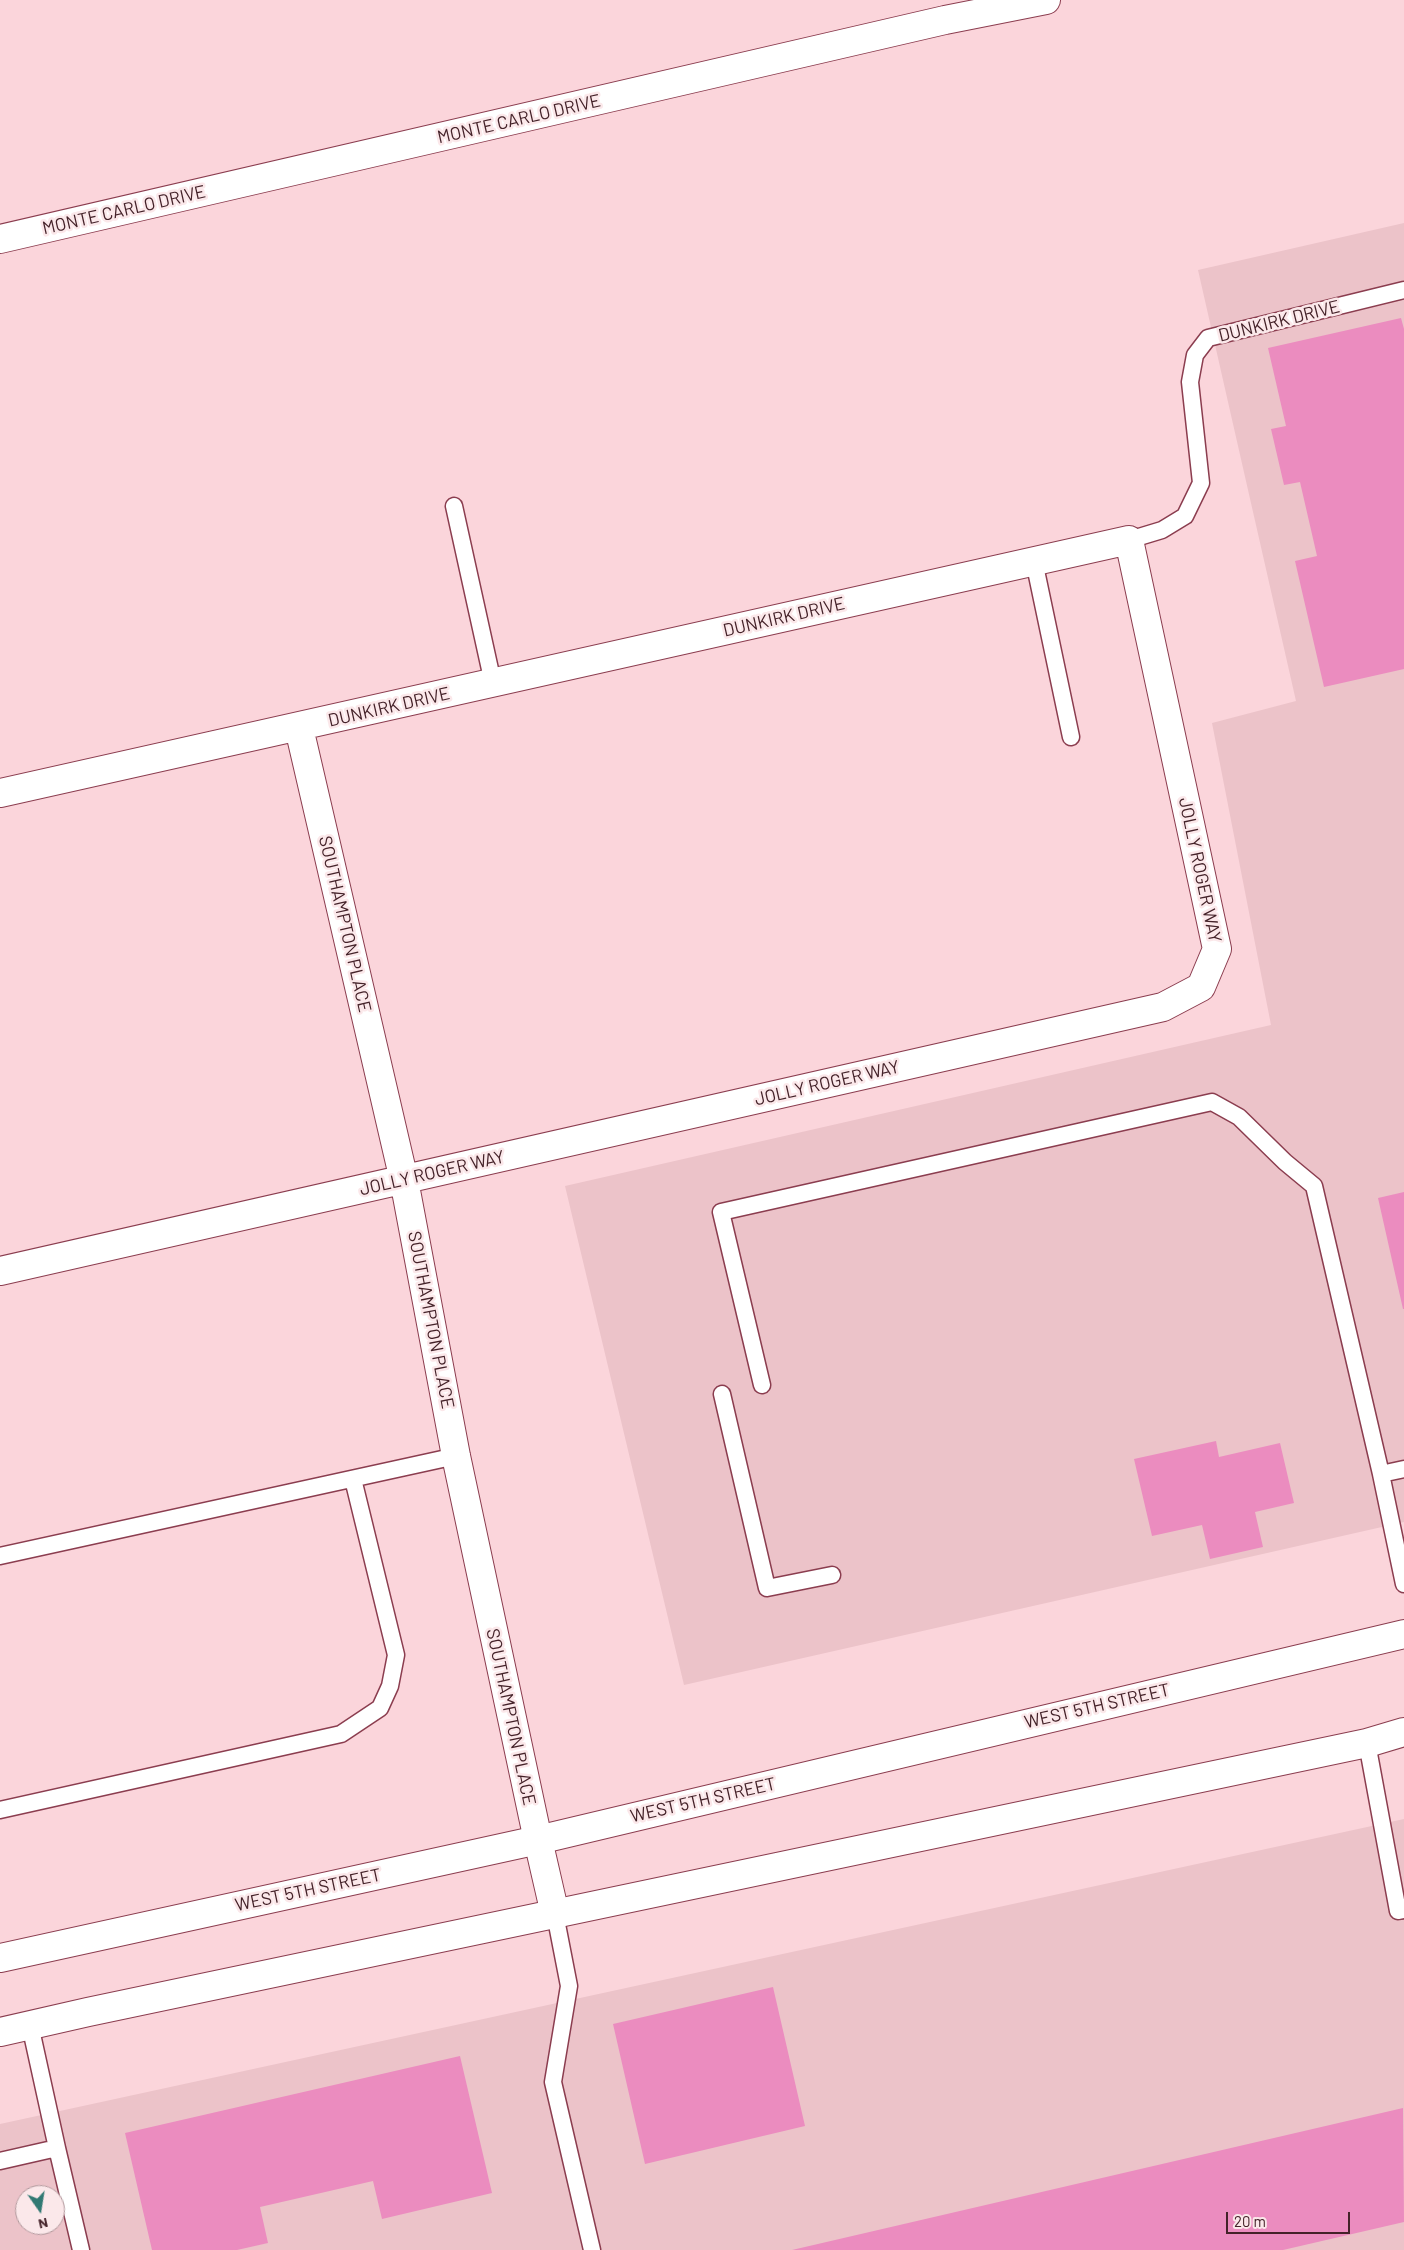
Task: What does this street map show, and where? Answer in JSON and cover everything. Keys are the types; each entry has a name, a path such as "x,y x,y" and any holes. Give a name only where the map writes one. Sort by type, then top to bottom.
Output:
{"street":[{"name":"MONTE CARLO DRIVE","path":"0,239 936,22 1042,1"},
{"name":"DUNKIRK DRIVE","path":"0,793 299,728 1128,540"},
{"name":"JOLLY ROGER WAY","path":"0,1271 1163,1007 1201,986 1217,949 1128,540"},
{"name":"SOUTHAMPTON PLACE","path":"299,728 404,1180 456,1456 555,1914"},
{"name":"WEST 5TH STREET","path":"0,1958 538,1840 1404,1634"},
{"path":"0,2032 1367,1743 1404,1732"}],"lane":[{"name":"DUNKIRK DRIVE","path":"1128,540 1162,530 1185,516 1201,483 1190,382 1195,355 1208,338 1404,290"},
{"path":"454,506 493,683"},
{"path":"1034,562 1071,737"},
{"path":"762,1385 721,1212 1212,1102 1238,1117 1285,1162 1314,1186 1381,1474 1404,1584"},
{"path":"722,1394 767,1588 832,1575"},
{"path":"0,1556 456,1456"},
{"path":"1381,1474 1404,1468"},
{"path":"0,1810 341,1734 380,1708 390,1686 396,1655 353,1479"},
{"path":"1367,1743 1398,1912 1404,1910"},
{"path":"555,1914 569,1986 553,2082 592,2250"},
{"path":"30,2025 81,2250"},
{"path":"0,2161 57,2148"}],"shaded area":[{"path":"1404,223 1404,1522 684,1685 565,1186 1271,1025 1212,723 1296,701 1198,270"},
{"path":"1404,1819 1404,2250 0,2250 0,2124"}],"building":[{"path":"1401,318 1404,329 1404,669 1324,687 1295,561 1317,556 1300,482 1284,485 1271,429 1286,426 1268,348"},
{"path":"1404,1192 1404,1309 1403,1309 1378,1198"},
{"path":"1216,1441 1219,1457 1280,1443 1294,1503 1255,1512 1263,1547 1210,1559 1202,1525 1152,1536 1134,1459"},
{"path":"773,1987 805,2126 645,2164 613,2024"},
{"path":"460,2056 492,2193 382,2219 373,2181 260,2207 268,2243 237,2250 152,2250 125,2133"},
{"path":"1403,2108 1404,2222 1283,2250 792,2250"}]}
